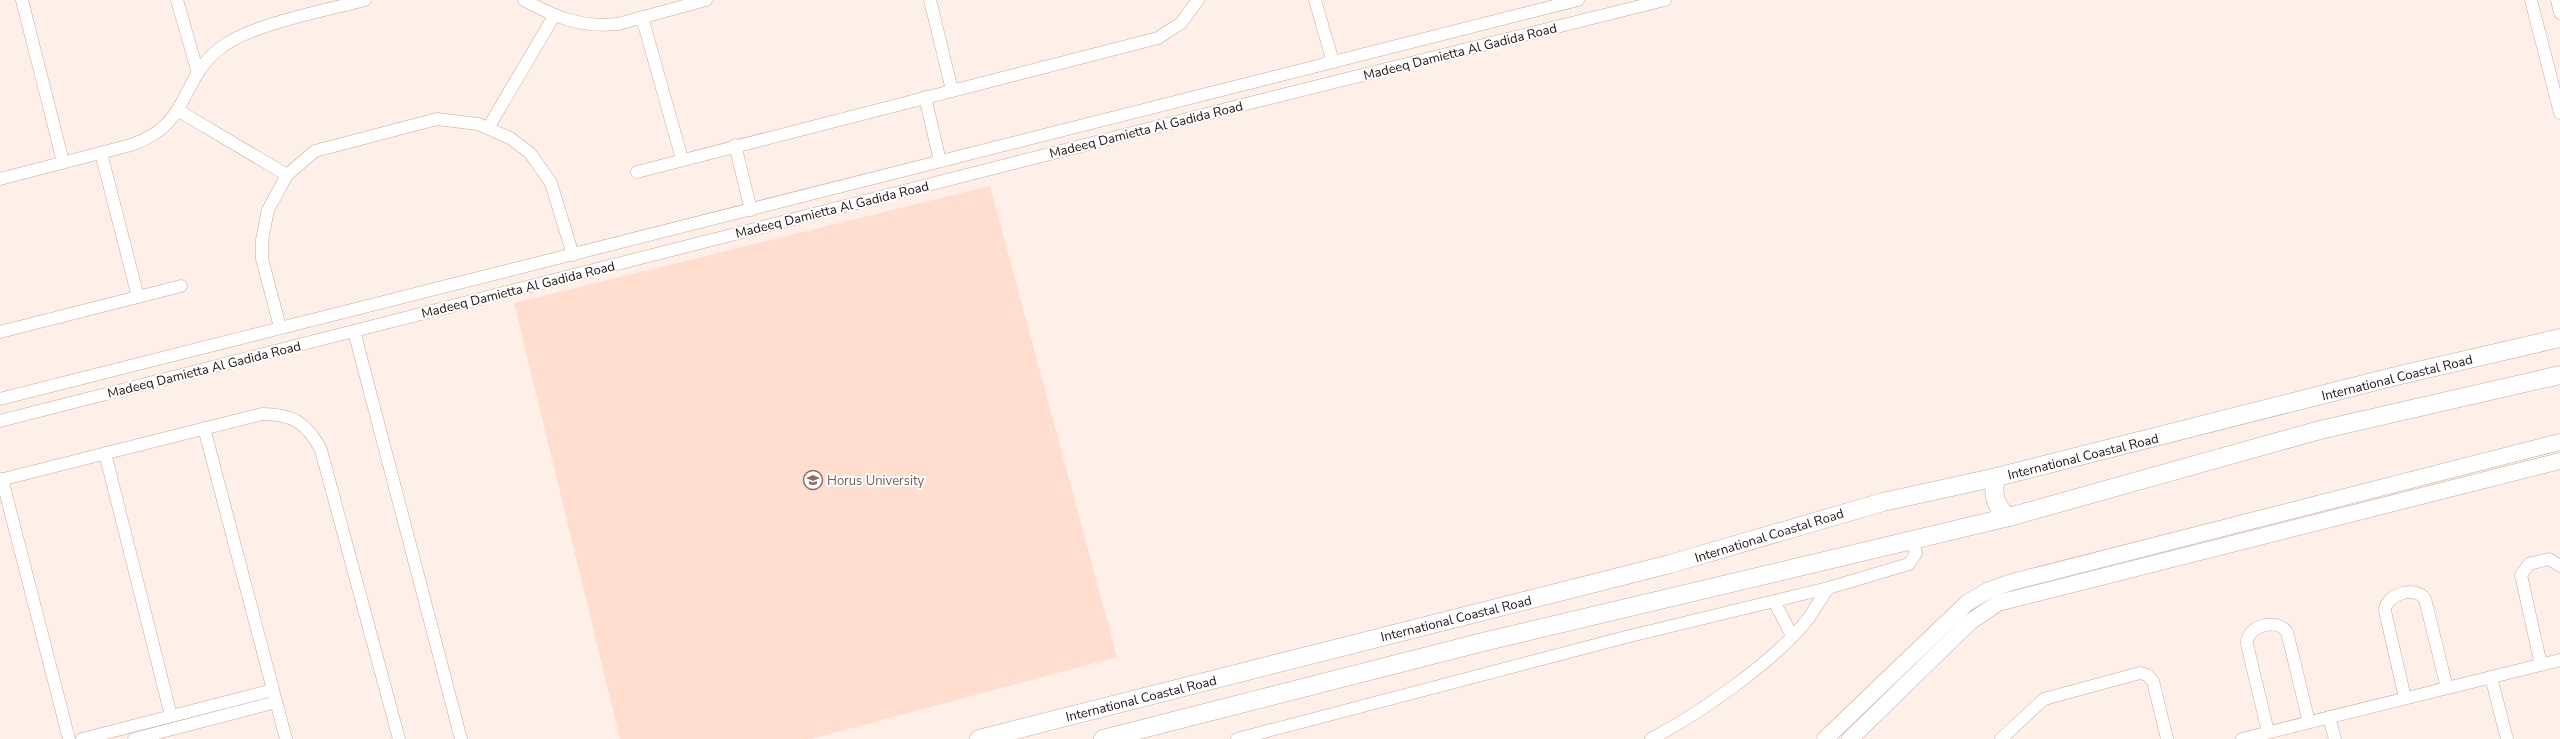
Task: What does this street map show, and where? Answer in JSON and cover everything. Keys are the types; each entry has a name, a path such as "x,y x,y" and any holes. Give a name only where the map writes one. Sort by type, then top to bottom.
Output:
{"highway":[{"name":"International Coastal Road","path":"979,739 1670,564 1855,509 1996,477 2396,376 2560,338"},
{"path":"1103,739 1483,642 2010,517 2320,430 2560,375"},
{"path":"1996,477 1993,492 1995,499 1998,506 2010,517"}],"main road":[{"path":"1825,739 1958,612 1988,590 2012,582 2560,442"},
{"path":"1850,739 1970,622 1998,604 2560,461"}],"street":[{"path":"22,0 63,162"},
{"path":"177,0 198,73"},
{"path":"524,0 554,16 578,23 604,25 642,17 680,3 706,0"},
{"path":"930,0 952,90"},
{"path":"637,172 682,159 1158,38 1181,23 1198,0"},
{"path":"1315,0 1333,62"},
{"name":"Madeeq Damietta Al Gadida Road","path":"0,399 1578,0"},
{"name":"Madeeq Damietta Al Gadida Road","path":"0,421 1254,102 1665,0"},
{"path":"2531,0 2560,113"},
{"path":"2557,0 2560,13"},
{"path":"0,179 101,153 150,137 166,125 179,111 198,73 218,50 243,34 358,1"},
{"path":"488,128 554,16"},
{"path":"642,17 682,159"},
{"path":"1248,83 1254,102"},
{"path":"925,97 940,161"},
{"path":"179,111 287,176"},
{"path":"280,327 262,259 262,240 268,210 287,176 315,151 437,119 468,122 488,128 521,144 545,172 555,195 573,255"},
{"path":"735,146 751,210"},
{"path":"101,153 138,297"},
{"path":"488,276 494,295"},
{"path":"0,332 181,286"},
{"path":"354,331 461,739"},
{"path":"68,739 1,480 262,414 281,414 298,421 313,434 321,450 399,739"},
{"path":"204,428 286,739"},
{"path":"105,453 171,716"},
{"path":"1237,739 1828,588 1909,564 1916,553 1912,540"},
{"path":"2541,665 2521,575 2529,564 2549,559 2560,566"},
{"path":"1651,739 1746,677 1792,636 1808,619 1828,588"},
{"path":"2405,698 2385,611 2386,604 2393,596 2414,592 2423,597 2447,688"},
{"path":"1774,601 1792,636"},
{"path":"2268,732 2247,644 2248,636 2255,629 2275,624 2283,627 2286,632 2310,722"},
{"path":"2242,739 2560,660"},
{"path":"2001,739 2044,699 2140,673 2147,675 2153,681 2167,739"},
{"path":"2491,677 2507,739"},
{"path":"82,739 273,690"},
{"path":"134,739 276,702"},
{"path":"2329,717 2335,739"}],"shaded area":[{"name":"Horus University","path":"990,186 1117,657 811,739 620,739 514,303"}],"place":[{"name":"Horus University","path":"813,480"}]}
